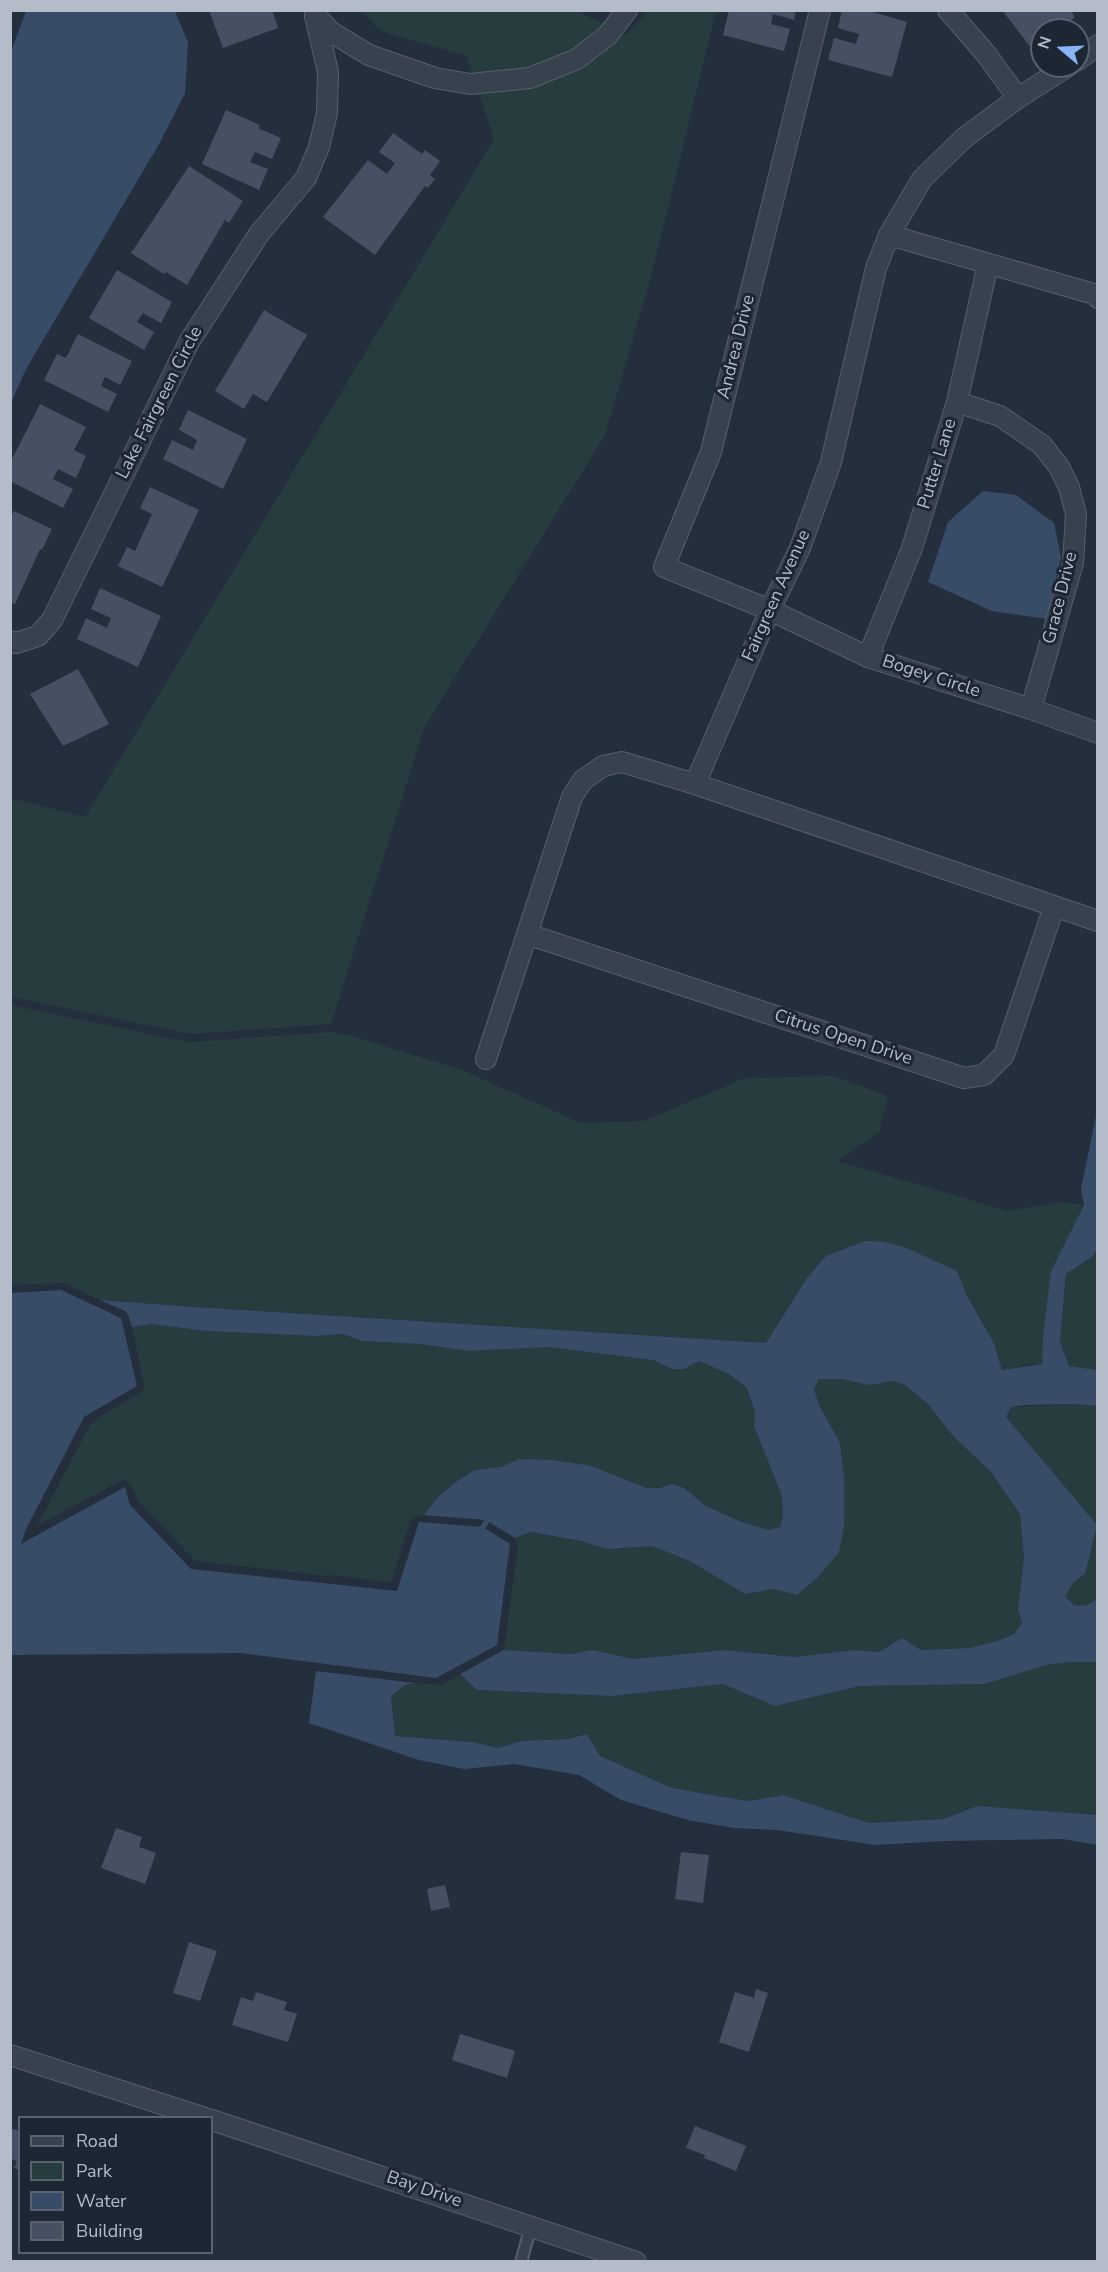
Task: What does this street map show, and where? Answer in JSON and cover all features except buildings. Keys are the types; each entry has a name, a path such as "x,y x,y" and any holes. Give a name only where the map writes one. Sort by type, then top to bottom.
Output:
{"street":[{"path":"314,13 331,32 369,55 435,78 470,84 530,78 577,59 608,35 627,10"},
{"name":"Andrea Drive","path":"770,610 664,567 711,452 820,10"},
{"path":"948,10 986,54 1018,98"},
{"name":"Lake Fairgreen Circle","path":"10,641 16,643 38,636 52,620 189,342 259,234 306,178 319,147 327,113 328,72 314,13"},
{"name":"Fairgreen Avenue","path":"696,784 770,610 800,548 831,462 876,268 889,235 922,179 964,138 1049,78"},
{"path":"889,235 1094,294 1098,298"},
{"name":"Putter Lane","path":"868,657 912,548 957,402 988,264"},
{"name":"Grace Drive","path":"957,402 1000,416 1042,445 1059,467 1069,487 1076,514 1074,563 1031,709"},
{"name":"Bogey Circle","path":"770,610 868,657 1098,733"},
{"path":"486,1059 572,797 583,780 603,766 622,762 696,784 1098,921"},
{"name":"Citrus Open Drive","path":"527,934 964,1078 984,1075 1004,1055 1054,907"},
{"path":"10,2055 199,2116"},
{"name":"Bay Drive","path":"213,2120 636,2262"}],"lane":[{"path":"520,2262 531,2226"}],"green space":[{"path":"362,11 576,11 627,35 648,11 716,11 653,270 605,435 425,726 331,1024 190,1034 11,997 10,798 85,817 494,139 466,56 381,31"},
{"path":"10,1005 189,1042 330,1032 349,1035 462,1070 581,1123 644,1121 745,1078 832,1076 888,1096 879,1132 838,1161 1008,1211 1062,1202 1084,1205 1051,1271 1042,1364 1002,1370 994,1343 967,1296 957,1271 936,1262 865,1241 826,1256 807,1278 766,1343 100,1300 63,1283 11,1285"},
{"path":"1097,1250 1097,1370 1069,1366 1060,1341 1066,1274 1093,1256"},
{"path":"151,1324 207,1331 314,1336 343,1334 362,1341 420,1344 468,1351 548,1347 653,1360 672,1369 684,1369 699,1361 729,1374 747,1388 755,1412 754,1426 782,1496 781,1526 768,1530 737,1520 706,1506 684,1488 672,1484 660,1488 646,1488 592,1466 519,1459 501,1467 475,1471 436,1499 424,1515 414,1516 391,1583 195,1561 138,1501 131,1484 125,1480 37,1526 91,1423 145,1389 132,1327"},
{"path":"819,1379 883,1383 893,1381 905,1385 928,1404 953,1436 991,1472 1020,1514 1024,1558 1018,1609 1022,1623 1014,1634 969,1648 921,1650 902,1638 879,1652 855,1650 795,1657 725,1650 634,1659 592,1650 571,1654 504,1650 518,1545 515,1538 529,1532 622,1549 652,1546 690,1561 745,1594 773,1589 796,1595 818,1577 826,1566 844,1526 844,1476 840,1443 819,1405 814,1389"},
{"path":"1073,1404 1097,1406 1097,1599 1085,1606 1074,1605 1065,1596 1074,1582 1085,1574 1054,1475 1006,1417 1011,1407"},
{"path":"1097,1662 1097,1815 977,1806 944,1819 869,1823 783,1795 748,1801 672,1788 600,1756 587,1734 568,1739 521,1741 498,1748 473,1742 395,1736 391,1696 405,1685 415,1683 441,1685 460,1674 477,1690 612,1696 723,1684 775,1706 860,1686 985,1684 1046,1665"}],"water":[{"path":"26,11 175,11 188,43 185,93 159,144 26,369 11,403 10,54"},
{"path":"983,491 1016,495 1054,523 1061,557 1047,619 992,611 928,582 948,522"},
{"path":"1097,1111 1097,1250 1093,1256 1066,1274 1060,1341 1069,1366 1097,1370 1097,1406 1026,1405 1011,1407 1006,1417 1097,1525 1085,1574 1074,1582 1065,1596 1074,1605 1085,1606 1097,1599 1097,1662 1046,1665 985,1684 860,1686 775,1706 723,1684 612,1696 477,1690 460,1674 504,1650 571,1654 592,1650 634,1659 725,1650 795,1657 855,1650 879,1652 902,1638 921,1650 969,1648 1014,1634 1022,1623 1018,1609 1024,1558 1020,1514 991,1472 953,1436 928,1404 905,1385 893,1381 869,1385 842,1379 819,1379 814,1389 819,1405 840,1443 844,1476 844,1526 839,1552 818,1577 797,1595 773,1589 745,1594 690,1561 652,1546 608,1549 581,1541 530,1532 515,1538 486,1520 424,1515 436,1499 475,1470 501,1467 519,1459 552,1460 592,1466 646,1488 660,1488 672,1484 684,1488 706,1506 737,1520 768,1530 780,1527 783,1516 782,1496 754,1426 755,1412 747,1388 729,1374 699,1361 684,1369 672,1369 653,1360 548,1347 468,1351 420,1344 362,1341 343,1334 315,1336 207,1331 151,1324 132,1327 127,1312 100,1300 766,1343 807,1278 826,1256 865,1241 884,1242 904,1247 957,1271 967,1296 994,1343 1002,1370 1042,1364 1051,1271 1084,1205 1081,1189"},
{"path":"61,1290 121,1318 137,1386 84,1417 26,1529 21,1544 125,1487 130,1505 191,1569 397,1591 419,1522 483,1527 510,1544 497,1645 436,1678 240,1653 11,1655 11,1293"},
{"path":"316,1671 415,1683 405,1685 391,1696 395,1736 473,1742 498,1748 521,1741 568,1739 587,1734 600,1756 672,1788 748,1801 783,1795 869,1823 944,1819 977,1806 1097,1815 1097,1845 1063,1839 943,1841 876,1845 777,1830 734,1828 688,1820 621,1800 579,1775 514,1764 464,1769 419,1760 309,1723"}],"waterway":[{"path":"483,1527 491,1515"}]}
